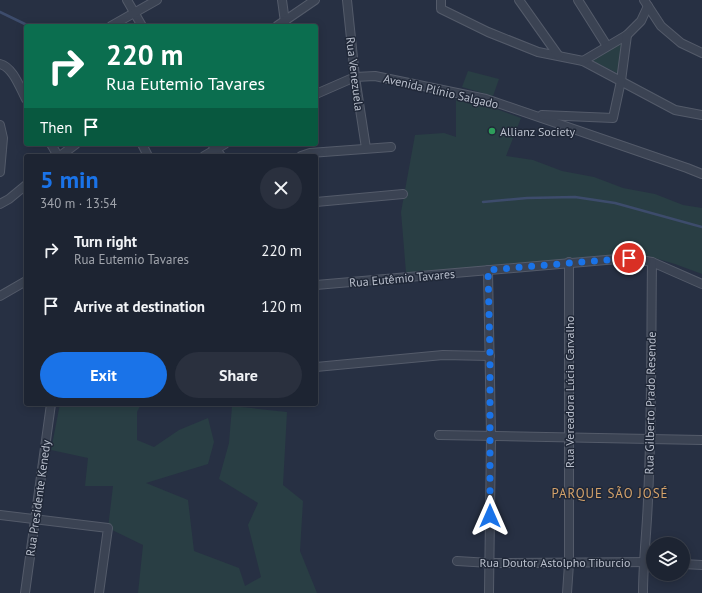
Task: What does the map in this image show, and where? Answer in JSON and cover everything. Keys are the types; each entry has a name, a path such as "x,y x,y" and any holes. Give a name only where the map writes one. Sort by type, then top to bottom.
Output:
{"street":[{"path":"127,0 141,24"},
{"path":"114,24 157,0"},
{"path":"281,24 282,0"},
{"path":"281,24 315,0"},
{"name":"Rua Venezuela","path":"347,0 355,77 366,148"},
{"path":"441,0 441,9 488,32 538,52 583,61 675,110 702,115"},
{"path":"519,0 558,55"},
{"path":"578,0 607,46"},
{"path":"648,2 661,26 681,43 702,53"},
{"path":"641,22 648,2"},
{"path":"583,61 627,35 641,22 654,15"},
{"path":"529,114 613,118 621,81 627,35"},
{"path":"0,64 6,66 12,73 24,95"},
{"name":"Avenida Plínio Salgado","path":"318,93 355,77 375,76 486,99 657,157 702,174"},
{"path":"0,125 3,138 0,172"},
{"path":"62,154 73,146"},
{"path":"307,154 391,147"},
{"path":"0,204 9,199 24,187"},
{"path":"318,202 403,194"},
{"name":"Rua Eutêmio Tavares","path":"318,285 629,258 652,262 702,284"},
{"name":"Rua Vereadora Lúcia Carvalho","path":"567,593 569,564 569,262"},
{"name":"Rua Gilberto Prado Resende","path":"643,593 643,562 648,500 650,438 652,262"},
{"path":"488,270 491,436 489,593"},
{"path":"0,296 24,282"},
{"path":"318,367 443,355 490,356"},
{"name":"Rua Presidente Kenedy","path":"25,593 51,406"},
{"path":"440,435 702,440"},
{"path":"0,515 108,528 99,593"},
{"name":"Rua Doutor Astolpho Tiburcio","path":"457,561 569,564 643,562"},
{"path":"690,564 702,565"}],"green space":[{"path":"622,42 619,74 593,61"},
{"path":"468,71 499,79 493,96 462,87"},
{"path":"456,98 491,107 521,118 506,156 533,160 562,171 594,177 623,188 655,194 683,205 702,208 702,274 641,254 431,272 406,272 401,212 415,135 444,133 456,137"},
{"path":"60,406 140,406 137,412 137,440 154,447 179,430 208,418 214,442 208,464 146,483 188,500 194,551 239,568 245,586 261,577 248,525 258,503 219,479 229,443 232,406 287,412 283,485 303,501 300,551 317,593 138,593 143,545 108,528 113,486 85,486 88,458 51,450"}],"waterway":[{"path":"0,12 25,24"},
{"path":"483,202 527,198 575,197 615,203 702,227"}],"place":[{"name":"Allianz Society","path":"492,131"}],"district":[{"name":"PARQUE SÃO JOSÉ","path":"610,493"}],"route":[{"path":"490,516 491,436 488,270 629,258"}]}
